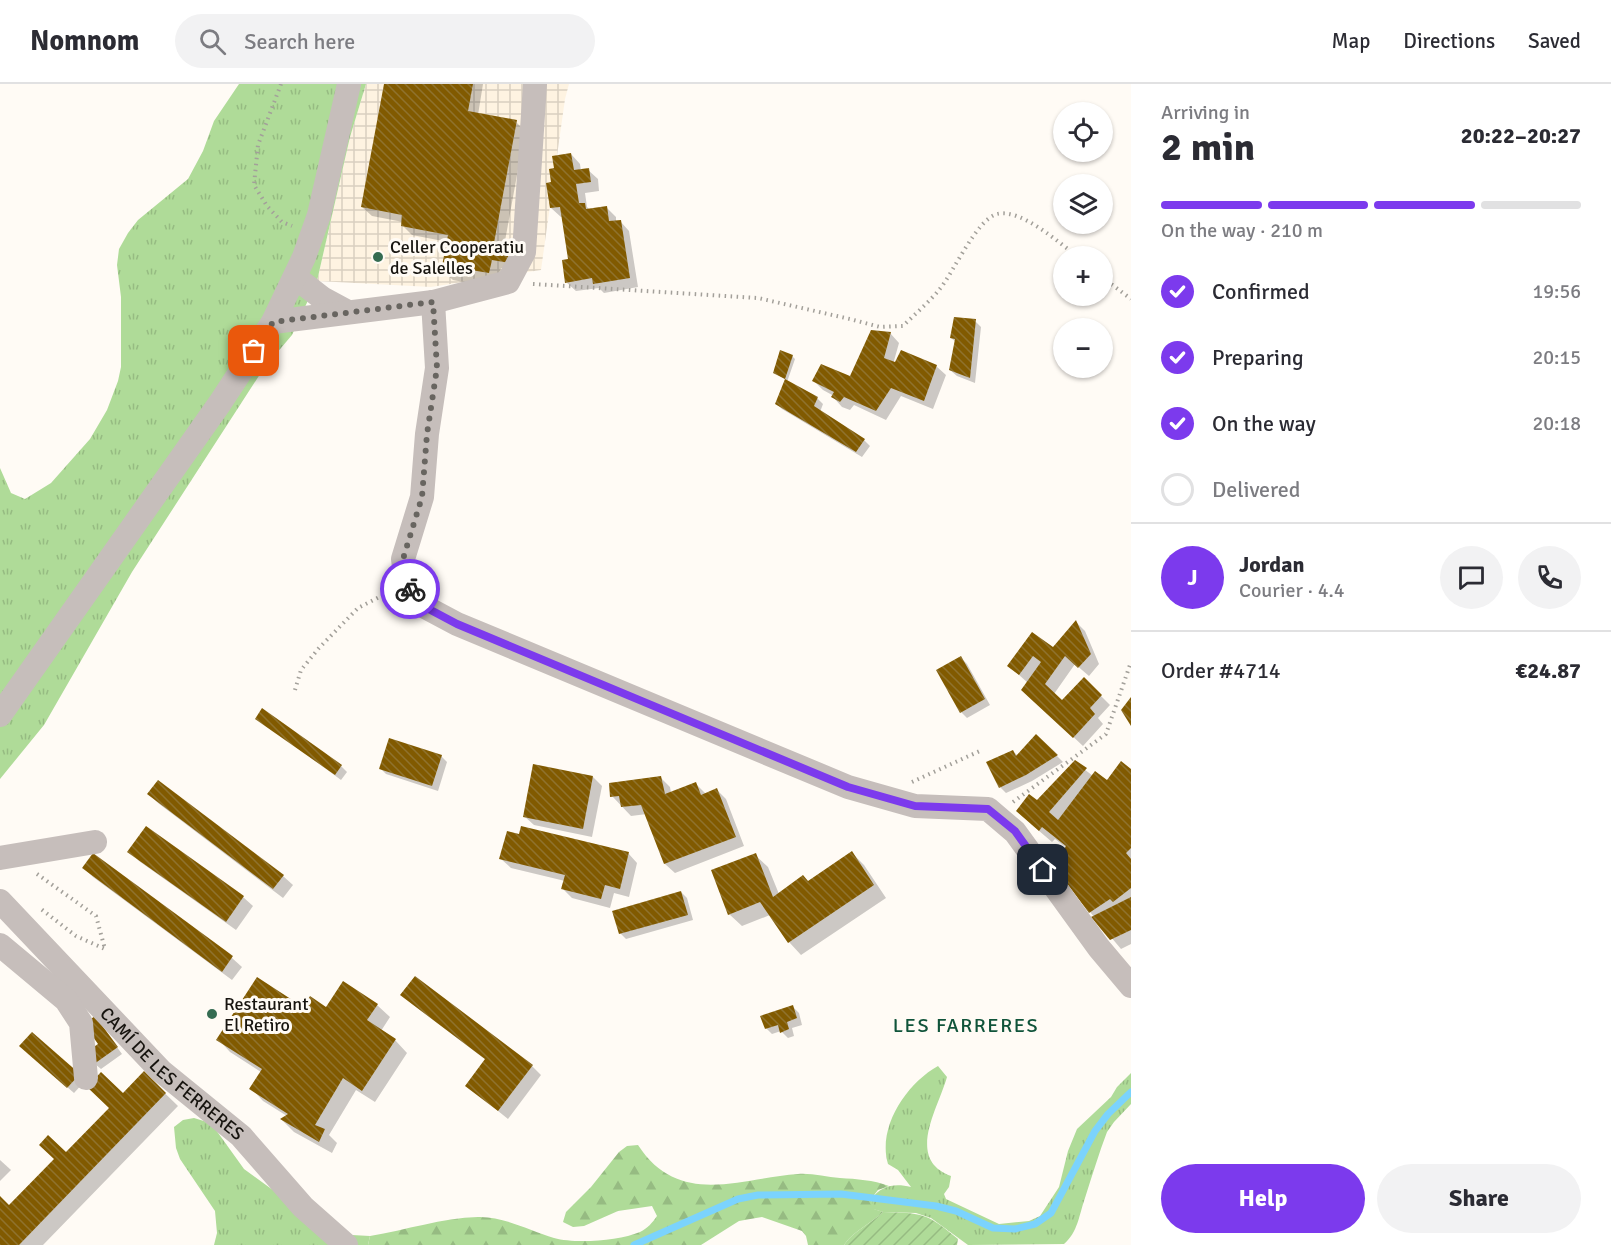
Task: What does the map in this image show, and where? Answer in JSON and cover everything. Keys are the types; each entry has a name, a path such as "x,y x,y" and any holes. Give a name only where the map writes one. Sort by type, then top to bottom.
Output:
{"street":[{"path":"0,715 214,412 273,322 295,277 319,215 349,84"},
{"path":"273,322 433,302 508,282 524,252 535,84"},
{"path":"295,277 322,298 348,312"},
{"path":"433,302 437,368 427,434 422,497 403,559 406,583 425,607 457,624 837,783 915,806 988,809 1015,831 1099,948 1131,986"},
{"path":"6,857 95,842"},
{"name":"CAMÍ DE LES FERRERES","path":"0,901 161,1071 242,1136 303,1207 346,1245"},
{"path":"0,945 66,1000 81,1023 86,1078"}],"path":[{"path":"281,84 258,145 254,185 267,206 282,222 313,233"},
{"path":"508,282 604,290 758,298 880,327 903,326 940,289 986,219 999,213 1014,216 1036,225 1064,246"},
{"path":"1113,285 1131,299"},
{"path":"295,690 301,670 358,608 406,583"},
{"path":"996,815 1106,734 1131,662"},
{"path":"885,798 906,785 982,750"},
{"path":"6,857 96,916 105,948 76,936"}],"shaded area":[{"path":"366,84 569,84 541,270 431,287 317,281 350,137"}],"green space":[{"path":"239,84 366,84 350,137 317,281 292,335 264,368 132,572 44,725 0,779 0,468 11,493 25,499 51,483 90,439 107,410 121,367 121,297 117,265 119,249 138,220 188,179 203,151 214,121"},
{"path":"938,1066 947,1077 928,1132 927,1146 930,1158 937,1168 951,1176 949,1187 944,1194 946,1199 999,1224 1029,1221 1040,1216 1059,1187 1068,1151 1077,1129 1111,1097 1131,1073 1131,1104 1107,1132 1078,1223 1064,1244 968,1245 931,1218 916,1213 883,1212 873,1209 871,1199 884,1188 894,1185 911,1187 898,1170 888,1164 887,1135 897,1108 906,1095 916,1083"},
{"path":"194,1118 207,1122 216,1130 244,1169 310,1217 352,1235 370,1236 368,1245 214,1245 217,1233 215,1211 180,1159 176,1148 174,1127 183,1120"},
{"path":"638,1145 654,1164 672,1177 691,1183 712,1185 803,1174 865,1180 889,1186 878,1190 871,1199 874,1209 883,1212 853,1235 844,1245 808,1245 802,1231 762,1217 739,1221 701,1245 368,1245 370,1236 438,1222 478,1217 516,1224 563,1240 609,1239 640,1232 657,1216 652,1206 618,1211 584,1226 573,1227 563,1222 566,1212 591,1187 619,1152 627,1146"},
{"path":"883,1212 916,1214 931,1219 958,1239 957,1245 844,1245 853,1235"}],"building":[{"path":"384,84 473,84 468,111 517,120 493,248 512,252 510,263 492,260 489,273 471,270 470,277 441,271 448,235 401,226 402,215 361,207"},
{"path":"571,153 574,170 589,168 591,182 576,184 579,203 585,203 586,209 607,206 609,221 621,220 630,278 593,284 592,278 565,283 562,260 568,259 560,207 550,208 546,183 551,182 549,169 554,168 552,156"},
{"path":"954,317 976,319 970,378 949,370 955,339 950,338"},
{"path":"871,330 891,332 884,358 895,362 901,350 937,365 924,401 891,388 876,411 844,397 840,402 831,397 834,392 812,381 821,364 850,376"},
{"path":"780,350 793,355 785,379 773,373"},
{"path":"785,379 818,397 814,406 865,439 856,452 775,404"},
{"path":"1076,620 1091,654 1078,668 1065,656 1045,684 1062,700 1084,677 1102,695 1090,708 1095,714 1073,738 1021,690 1041,662 1033,656 1019,675 1007,666 1032,632 1053,647"},
{"path":"961,656 985,699 960,713 936,670"},
{"path":"1131,697 1131,726 1121,710"},
{"path":"262,708 342,765 335,775 255,719"},
{"path":"1036,734 1058,755 1026,775 999,788 986,762 1013,750 1016,756"},
{"path":"389,738 442,755 432,786 379,769"},
{"path":"1075,760 1087,768 1049,812 1058,820 1095,771 1107,780 1121,761 1131,769 1131,848 1126,853 1131,859 1131,888 1113,902 1110,899 1089,913 1057,870 1056,864 1066,846 1042,827 1039,831 1016,811 1029,794 1037,800"},
{"path":"533,764 593,776 583,829 523,817"},
{"path":"661,776 665,794 696,782 701,795 717,788 736,837 664,864 641,805 621,807 619,796 610,797 609,783"},
{"path":"158,780 284,875 273,889 147,794"},
{"path":"146,826 244,896 226,922 127,852"},
{"path":"521,826 629,852 620,889 605,885 601,899 561,889 565,875 499,859 507,831 519,834"},
{"path":"852,851 874,885 788,943 760,902 728,915 711,870 756,853 773,897 803,875 808,881"},
{"path":"93,853 233,956 222,972 82,868"},
{"path":"681,891 688,915 619,934 612,911"},
{"path":"1131,897 1131,930 1110,940 1091,917"},
{"path":"415,976 533,1065 498,1111 465,1086 485,1059 400,995"},
{"path":"257,977 303,1007 310,996 326,1007 343,981 378,1004 367,1020 396,1039 362,1091 343,1078 315,1125 325,1129 319,1142 280,1119 288,1114 249,1089 262,1069 216,1040"},
{"path":"793,1005 797,1018 787,1022 789,1029 780,1033 778,1025 765,1029 760,1016"},
{"path":"95,1016 118,1047 94,1064 85,1053 98,1044 84,1024"},
{"path":"32,1032 80,1074 67,1088 19,1046"},
{"path":"144,1071 166,1093 19,1245 0,1245 0,1196 9,1205 54,1159 39,1145 48,1135 66,1152 109,1108 87,1087 101,1072 123,1093"}],"waterway":[{"path":"634,1245 738,1199 758,1195 841,1194 936,1206 956,1211 993,1228 1015,1229 1035,1224 1051,1213 1095,1131 1108,1114 1131,1092"}],"way so far":[{"path":"254,351 273,322 433,302 437,368 427,434 422,497 403,559 406,583 410,589"}],"place":[{"name":"Celler Cooperatiu de Salelles","path":"378,257"},
{"name":"Restaurant El Retiro","path":"212,1014"}],"district":[{"name":"LES FARRERES","path":"966,1025"}],"route":[{"path":"410,589 425,607 457,624 848,787 915,806 988,809 1015,831 1043,870"}]}
